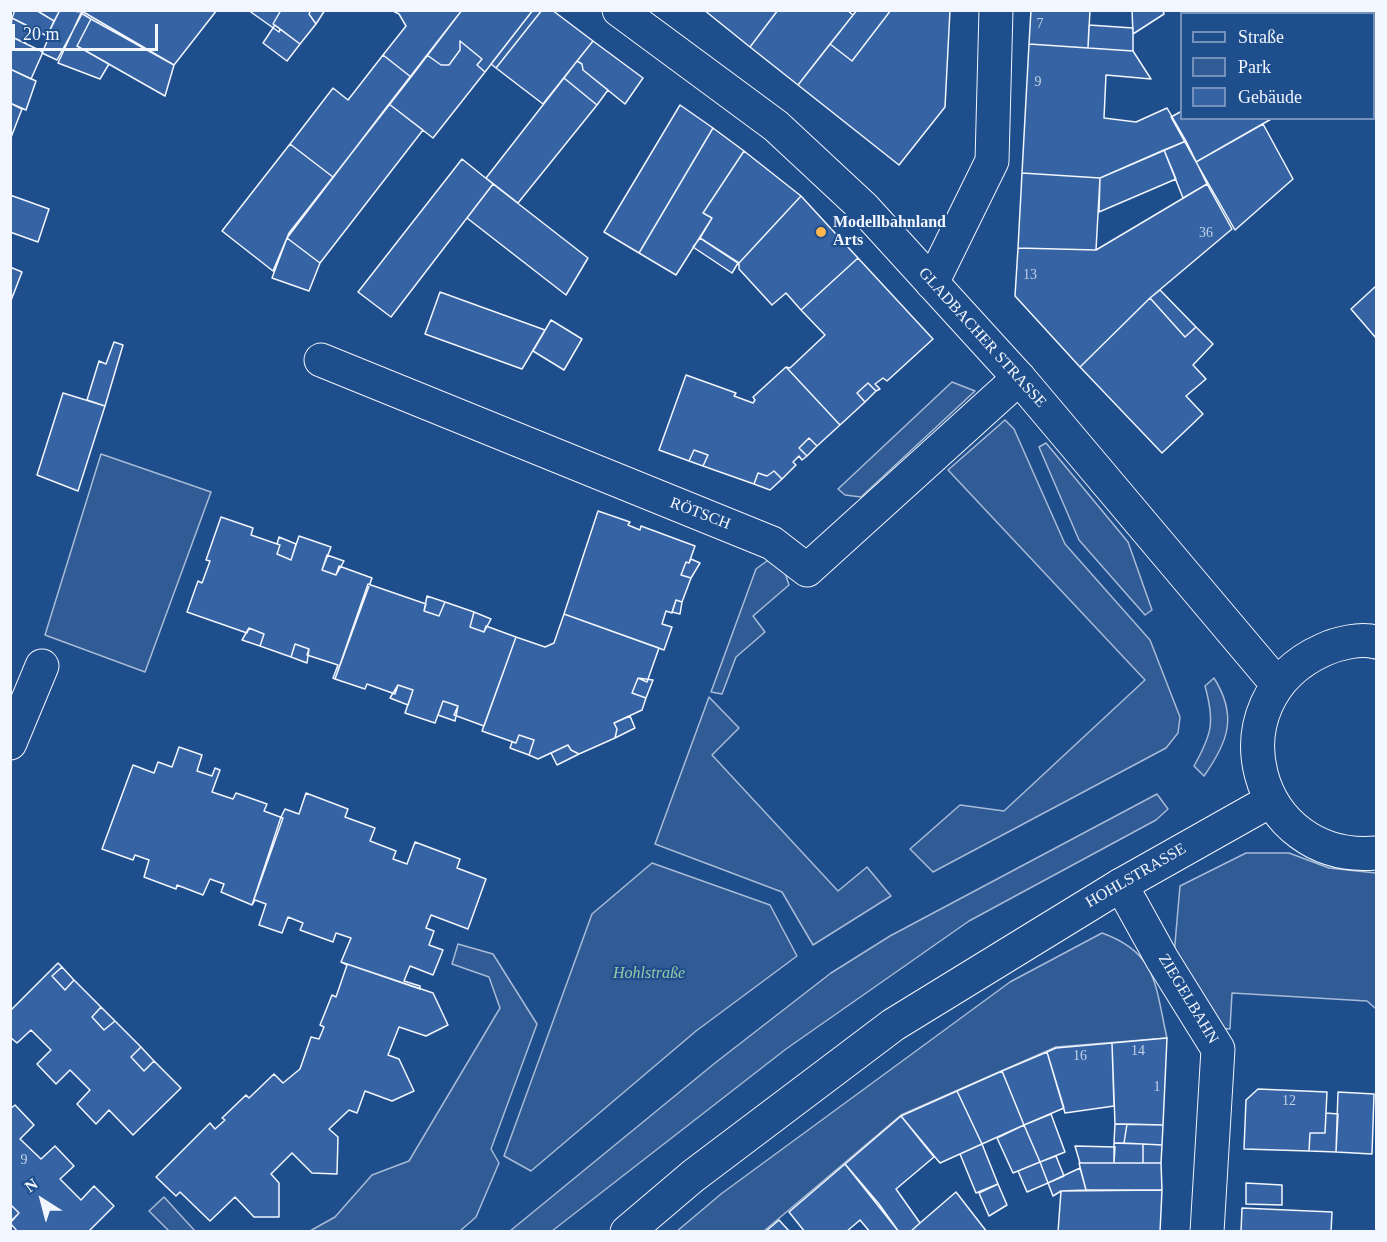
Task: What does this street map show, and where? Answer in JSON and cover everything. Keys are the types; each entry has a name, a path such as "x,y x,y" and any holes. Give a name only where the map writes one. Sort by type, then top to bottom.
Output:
{"main road":[{"name":"GLADBACHER STRASSE","path":"619,10 776,126 864,208 1019,378 1277,684"},
{"path":"932,282 993,161 996,10"},
{"name":"RÖTSCH","path":"321,360 772,543 807,570 1019,378"},
{"path":"1377,642 1336,644 1303,659 1277,684 1263,711 1257,742 1259,773 1270,801 1293,828 1322,846 1356,854 1377,853"},
{"path":"10,743 42,666"},
{"name":"HOHLSTRASSE","path":"627,1232 693,1176 893,1025 1120,885 1270,801"},
{"name":"ZIEGELBAHN","path":"1120,885 1218,1049 1207,1232"}],"green space":[{"path":"952,382 975,391 861,497 845,495 838,489"},
{"path":"1005,420 1014,429 1065,544 1150,640 1180,717 1178,733 1166,748 933,872 910,849 960,805 1004,811 1145,680 948,470"},
{"path":"1046,443 1128,542 1152,610 1145,615 1079,540 1039,447"},
{"path":"101,454 211,492 145,672 45,635"},
{"path":"771,558 781,561 789,585 753,616 765,632 736,657 722,694 711,692 756,569"},
{"path":"1214,678 1226,705 1227,728 1219,752 1204,776 1194,766 1205,745 1210,728 1210,709 1205,686"},
{"path":"709,697 739,728 712,755 838,891 867,867 891,896 813,945 782,892 655,844"},
{"path":"1157,794 1168,809 1156,820 969,921 786,1049 552,1231 510,1231 715,1063 831,973 890,936"},
{"path":"1246,853 1289,853 1329,868 1376,873 1376,1009 1367,1001 1232,993 1230,1029 1215,1028 1174,955 1180,886"},
{"name":"Hohlstraße","path":"652,863 770,905 797,956 696,1031 531,1171 504,1156 592,914"},
{"path":"1102,933 1120,941 1144,961 1156,987 1167,1038 1056,1047 901,1115 764,1231 676,1232 721,1194 1010,982"},
{"path":"458,944 493,954 537,1024 491,1149 499,1163 476,1217 460,1231 310,1231 335,1217 372,1175 409,1161 500,1008 489,977 452,964"},
{"path":"164,1197 195,1231 169,1231 149,1211"}],"building":[{"path":"15,10 36,10 54,21 47,36 12,18"},
{"path":"36,10 60,10 54,21"},
{"path":"60,10 83,12 57,60 42,53 49,37 47,36"},
{"path":"80,10 217,10 174,65"},
{"path":"248,10 281,10 273,24 280,29 279,32"},
{"path":"281,10 311,10 309,14 316,24 300,44 273,24"},
{"path":"311,10 325,10 316,24 309,14"},
{"path":"391,10 462,10 411,77 383,55 406,26 399,14"},
{"path":"462,10 533,10 485,72 477,65 482,59 460,41 460,50 449,65 441,65 427,55"},
{"path":"533,10 542,10 496,68 491,64"},
{"path":"542,10 552,10 593,41 543,104 496,68"},
{"path":"704,10 778,10 750,47"},
{"path":"778,10 847,10 853,15 798,85 750,47"},
{"path":"857,10 891,10 852,61 830,44"},
{"path":"891,10 950,10 945,107 899,165 798,85 830,44 852,61"},
{"path":"1031,10 1090,10 1088,48 1029,44"},
{"path":"1132,10 1163,10 1164,14 1133,34"},
{"path":"81,13 91,19 77,46 109,64 100,79 58,63"},
{"path":"12,18 32,28 25,43 10,36"},
{"path":"91,19 174,65 165,96 77,46"},
{"path":"275,25 300,44 287,61 263,43"},
{"path":"1089,25 1133,28 1133,51 1088,48"},
{"path":"10,36 43,52 31,79 10,69"},
{"path":"460,41 482,59 477,65 485,72 433,138 389,104 427,55 441,65 449,65 460,50"},
{"path":"593,41 643,78 625,104 583,70 582,64 577,61"},
{"path":"1029,44 1133,51 1151,79 1106,75 1104,118 1136,122 1167,108 1186,141 1100,178 1022,173"},
{"path":"383,55 411,77 333,177 290,144 333,88 348,100"},
{"path":"577,61 582,64 583,70 608,90 597,105 564,78"},
{"path":"10,69 36,81 26,110 10,103"},
{"path":"564,78 597,105 518,203 486,178"},
{"path":"10,103 22,109 10,140"},
{"path":"389,104 423,130 320,263 287,238"},
{"path":"680,105 713,128 639,253 604,232"},
{"path":"1180,112 1180,120 1270,120 1196,162 1171,117"},
{"path":"1263,124 1293,179 1235,230 1196,162"},
{"path":"713,128 744,151 703,213 712,218 676,275 639,253"},
{"path":"1186,141 1207,184 1183,198 1164,150"},
{"path":"290,144 333,177 289,233 273,271 222,231"},
{"path":"1164,150 1176,179 1099,212 1100,178"},
{"path":"744,151 801,196 739,263 700,238 712,218 703,213"},
{"path":"462,159 493,184 391,317 358,292"},
{"path":"1022,173 1100,178 1096,250 1018,248"},
{"path":"493,184 588,258 566,295 467,218"},
{"path":"1207,184 1232,229 1150,298 1080,367 1015,296 1018,248 1096,250"},
{"path":"10,195 49,209 38,242 10,232"},
{"path":"801,196 858,258 801,310 786,293 772,305 739,269 739,263"},
{"path":"287,238 320,263 309,291 272,278"},
{"path":"700,238 738,263 732,273 693,247"},
{"path":"858,258 933,339 887,381 883,378 875,384 880,389 876,391 868,383 857,393 865,402 840,425 786,367 790,368 825,335 801,310"},
{"path":"10,267 22,272 10,303"},
{"path":"1376,286 1376,338 1351,309"},
{"path":"1160,290 1196,327 1185,337 1150,298"},
{"path":"440,292 545,330 522,369 425,334"},
{"path":"1150,298 1185,337 1196,327 1213,344 1193,365 1206,379 1186,396 1203,414 1162,453 1080,367"},
{"path":"551,320 582,339 564,370 533,351"},
{"path":"114,342 123,345 105,406 87,400 99,361 106,364"},
{"path":"786,367 840,425 817,446 809,438 799,448 807,456 802,460 799,456 793,462 796,465 782,479 774,471 767,476 758,473 754,484 703,466 708,455 694,450 689,461 659,450 686,375 736,393 734,396 753,403 755,400 753,397"},
{"path":"868,383 876,391 865,402 857,393"},
{"path":"63,393 105,406 78,491 37,475"},
{"path":"809,438 817,446 807,456 799,448"},
{"path":"694,450 708,455 703,466 689,461"},
{"path":"774,471 782,479 770,490 754,484 758,473 767,476"},
{"path":"598,511 630,522 628,525 640,530 641,526 695,546 689,563 686,562 681,575 691,578 682,602 676,600 672,613 666,611 662,624 672,627 664,650 564,614"},
{"path":"221,517 253,528 251,535 280,545 277,554 291,560 299,536 331,547 322,570 336,575 339,566 372,578 335,679 333,678 338,665 307,655 309,649 295,644 291,657 260,646 264,634 249,628 247,633 187,612 198,581 202,583 210,561 206,560"},
{"path":"279,537 296,544 291,560 277,554 280,545 277,544"},
{"path":"327,555 344,561 336,575 322,570"},
{"path":"691,559 700,563 691,578 681,575 686,562 689,563"},
{"path":"368,584 426,604 424,611 439,616 445,602 474,612 470,627 484,632 486,626 516,637 484,726 454,715 458,706 443,701 435,723 405,713 413,690 398,685 395,694 367,684 365,689 335,679"},
{"path":"427,596 445,602 439,616 424,611"},
{"path":"676,600 682,602 680,614 672,612"},
{"path":"474,612 491,619 484,632 470,627"},
{"path":"564,614 659,648 647,682 638,678 632,693 646,698 642,710 614,723 617,729 615,738 579,754 571,750 568,745 538,759 529,755 534,740 519,735 516,743 482,731 516,637 545,647 554,643"},
{"path":"249,628 264,634 260,646 242,640"},
{"path":"295,644 309,649 307,663 291,657"},
{"path":"638,678 653,680 646,698 632,693"},
{"path":"398,685 413,690 408,705 390,698"},
{"path":"443,701 458,706 455,721 438,715"},
{"path":"630,716 635,728 615,738 617,729 614,723"},
{"path":"519,735 534,740 529,755 510,748 512,742 516,743"},
{"path":"568,745 571,750 579,754 557,765 551,753"},
{"path":"179,747 202,755 197,771 212,776 215,768 220,770 212,792 233,799 236,793 267,804 264,811 283,818 252,905 221,892 224,884 210,879 203,895 177,885 176,889 144,877 149,860 135,855 133,860 102,849 133,765 154,773 158,762 172,767"},
{"path":"306,793 348,809 345,817 375,828 370,841 396,851 393,859 407,864 415,842 460,859 457,868 486,879 468,929 431,915 426,928 434,931 429,945 443,950 433,975 410,966 404,981 420,986 420,989 341,962 351,938 336,933 333,942 300,930 303,923 288,917 282,933 259,925 266,904 255,900 252,905 281,817 285,809 299,814"},
{"path":"341,962 433,993 448,1025 426,1036 399,1027 388,1055 399,1059 414,1091 392,1101 365,1091 357,1113 349,1110 329,1129 338,1137 337,1174 312,1173 292,1153 271,1174 279,1183 279,1217 254,1217 235,1197 210,1221 180,1192 176,1196 156,1177 210,1123 215,1129 225,1120 222,1118 246,1095 249,1098 274,1074 283,1083 300,1069 311,1037 319,1039 324,1027 320,1025 332,995 336,997 347,965"},
{"path":"58,963 62,967 52,976 65,990 74,980 101,1007 92,1017 104,1030 115,1021 141,1047 131,1057 144,1071 154,1061 181,1088 133,1135 109,1110 96,1124 77,1104 90,1090 70,1070 56,1084 37,1064 51,1050 31,1030 17,1043 10,1037 10,1011"},
{"path":"62,967 74,980 65,990 52,976"},
{"path":"101,1007 115,1021 104,1030 92,1017"},
{"path":"1167,1038 1163,1125 1115,1124 1112,1043"},
{"path":"1112,1043 1114,1106 1065,1113 1047,1052 1056,1048"},
{"path":"141,1047 154,1061 144,1071 131,1057"},
{"path":"1047,1052 1064,1108 1024,1125 1002,1071"},
{"path":"1002,1071 1024,1125 982,1144 957,1091"},
{"path":"1258,1089 1327,1092 1325,1133 1310,1133 1309,1151 1244,1149 1246,1100"},
{"path":"957,1091 982,1144 940,1163 901,1116"},
{"path":"1338,1092 1374,1094 1372,1154 1336,1152"},
{"path":"15,1105 34,1125 20,1139 41,1159 55,1146 74,1166 60,1179 81,1200 94,1186 114,1206 88,1232 18,1232 10,1223 19,1213 10,1204 10,1109"},
{"path":"1326,1113 1338,1114 1336,1152 1309,1151 1310,1133 1325,1133"},
{"path":"1051,1114 1065,1152 1040,1162 1024,1125"},
{"path":"901,1116 934,1157 896,1189 920,1223 910,1232 899,1232 845,1164"},
{"path":"1115,1124 1127,1124 1124,1143 1114,1143"},
{"path":"1127,1124 1163,1125 1162,1145 1124,1143"},
{"path":"1024,1125 1040,1162 1013,1173 997,1138"},
{"path":"1114,1143 1143,1144 1143,1163 1114,1163"},
{"path":"982,1144 998,1184 976,1193 960,1154"},
{"path":"1143,1144 1162,1145 1161,1163 1143,1163"},
{"path":"1075,1146 1115,1147 1114,1163 1080,1163"},
{"path":"1056,1156 1064,1176 1048,1183 1040,1162"},
{"path":"1040,1162 1048,1183 1027,1192 1018,1171"},
{"path":"1079,1163 1161,1163 1162,1190 1086,1190"},
{"path":"845,1164 899,1232 870,1232 860,1220 846,1232 805,1232 789,1212"},
{"path":"1080,1168 1086,1190 1061,1191 1053,1196 1048,1183"},
{"path":"1246,1183 1282,1185 1282,1205 1246,1204"},
{"path":"998,1184 1007,1205 989,1216 979,1193"},
{"path":"1162,1190 1160,1232 1058,1232 1061,1191"},
{"path":"956,1192 987,1232 910,1232 920,1223"},
{"path":"10,1204 19,1213 10,1222"},
{"path":"1242,1208 1332,1212 1331,1232 1241,1232"},
{"path":"779,1220 790,1232 765,1232"}],"place":[{"name":"Modellbahnland Arts","path":"821,232"}]}
